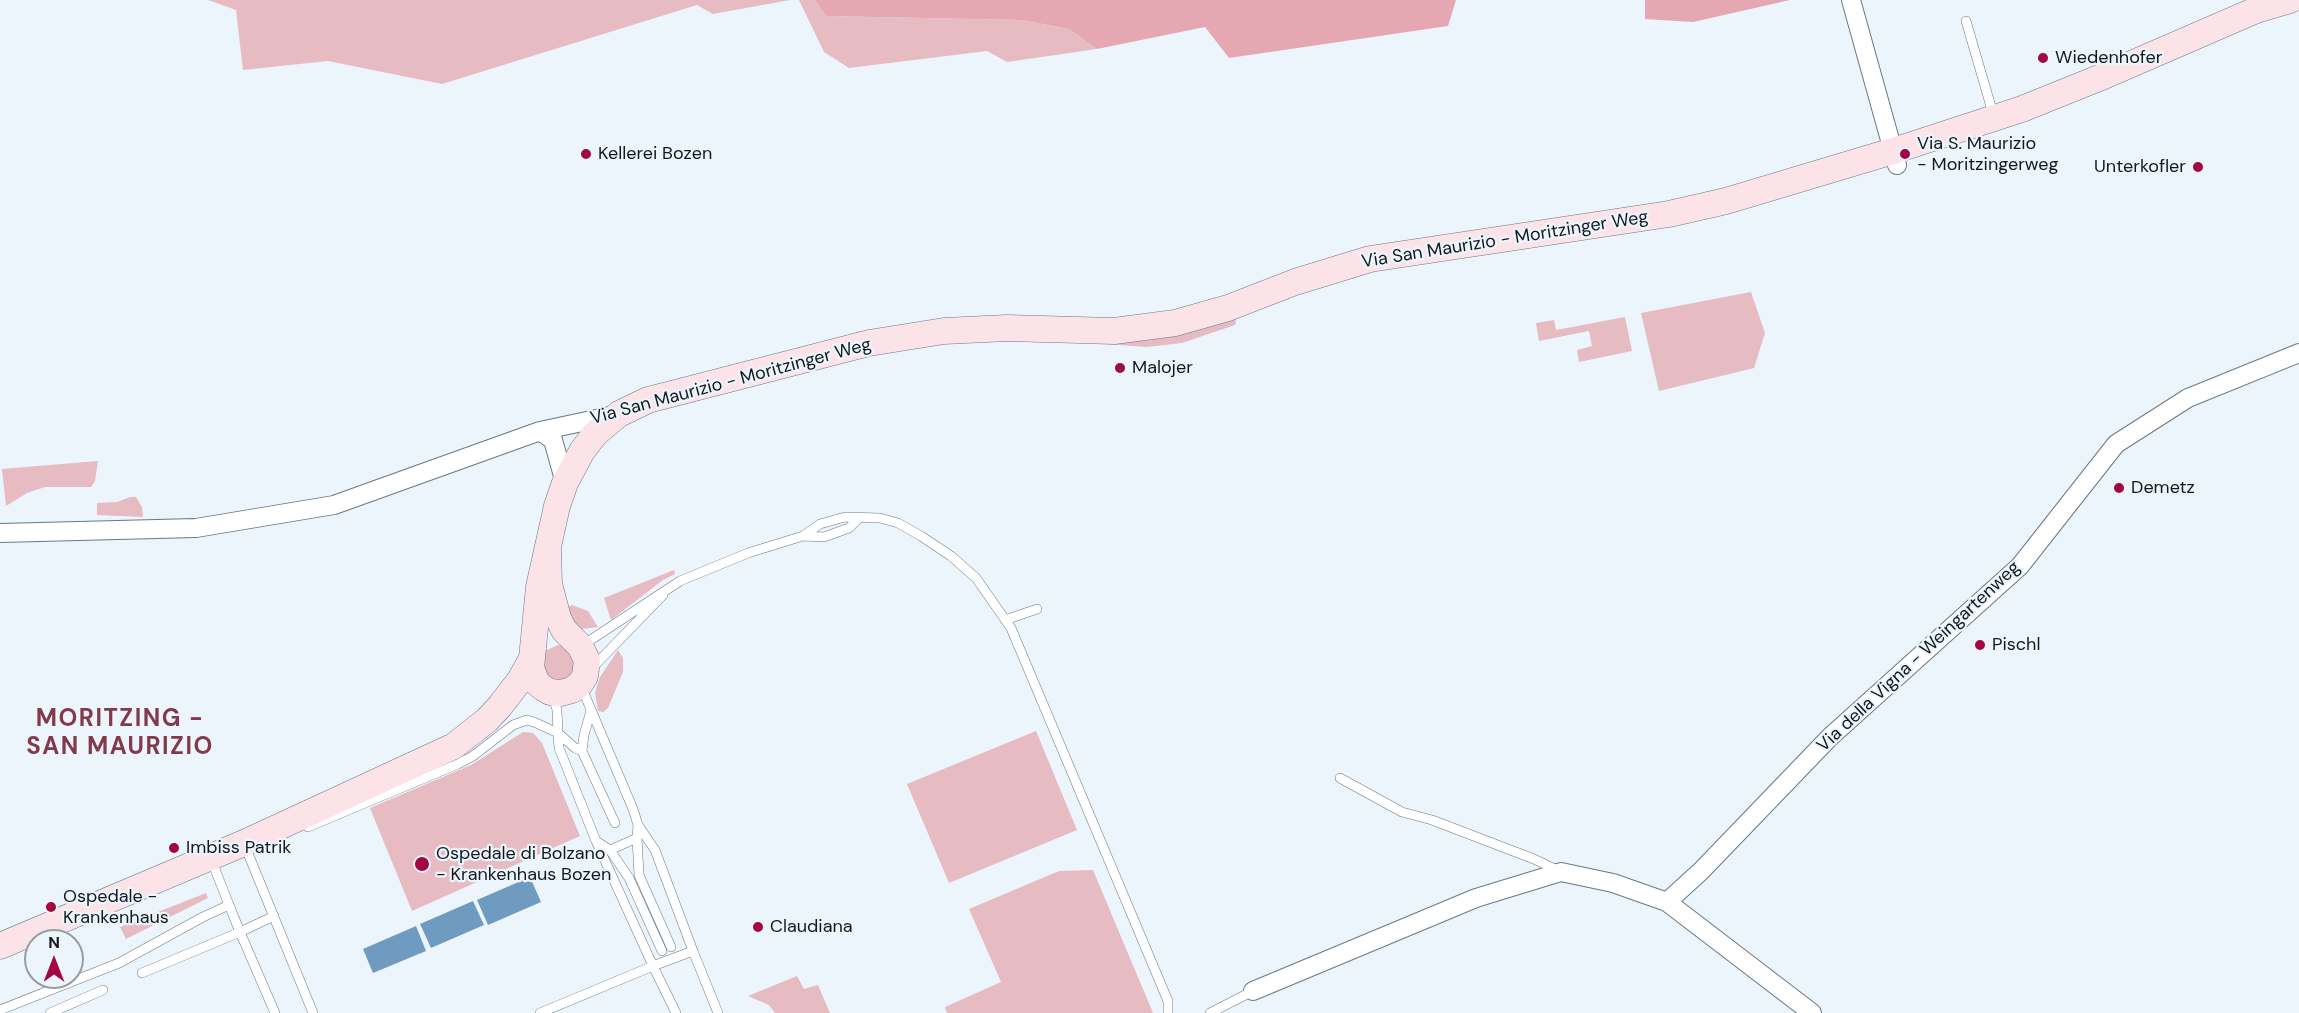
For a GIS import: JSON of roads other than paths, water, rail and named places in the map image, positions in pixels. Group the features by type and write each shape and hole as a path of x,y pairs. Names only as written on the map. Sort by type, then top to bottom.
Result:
{"main road":[{"name":"Via San Maurizio - Moritzinger Weg","path":"619,414 648,400 869,343 945,331 1007,328 1114,331 1175,323 1228,308 1295,282 1370,259 1670,214 1726,201 1895,158 2099,78 2256,10 2290,0"},
{"path":"551,692 537,683 533,676 531,658 539,587 557,506 565,483 582,451 595,434 619,414"},
{"path":"0,946 210,857 260,841 451,757 474,744 530,700 551,692 561,693 585,687 587,660 564,630 551,595 548,547"},
{"path":"260,841 454,747 487,720 500,706 520,680 539,645 547,639 566,638 577,644"}],"street":[{"path":"1851,0 1895,158"},
{"name":"Via della Vigna - Weingartenweg","path":"1667,902 1701,872 1830,737 2020,566 2116,444 2188,398 2299,353"},
{"name":"Via San Maurizio - Moritzinger Weg","path":"0,533 196,528 334,505 540,431 619,414"},
{"path":"540,431 554,440 565,483"},
{"path":"1253,991 1476,898 1561,872 1613,884 1667,902 1812,1013"}],"lane":[{"path":"1966,21 1995,119"},
{"path":"577,644 680,581 748,553 802,536 820,525 845,517 880,518 898,523 936,546 976,578 1011,628 1168,1001 1168,1013"},
{"path":"585,687 668,589"},
{"path":"1005,620 1037,609"},
{"path":"585,687 591,714 584,735 582,751 615,823"},
{"path":"585,687 638,825 655,850 718,1013"},
{"path":"551,692 557,710 558,748 596,841 676,1013"},
{"path":"295,832 458,764 520,722 534,722 558,733 582,751"},
{"path":"1340,778 1402,812 1432,819 1534,858 1561,872"},
{"path":"596,841 610,850 629,878 666,949 639,875 638,825"},
{"path":"610,850 637,838"},
{"path":"260,841 274,916 314,1013"},
{"path":"210,857 275,1013"},
{"path":"0,1010 119,963 229,905"},
{"path":"142,974 274,916"},
{"path":"540,1013 693,951"},
{"path":"50,1013 103,990"},
{"path":"1210,1013 1253,991"}],"water":[{"path":"530,877 541,902 488,925 477,900"},
{"path":"473,901 484,925 431,948 420,924"},
{"path":"416,926 426,951 373,973 363,949"}],"place":[{"name":"Wiedenhofer","path":"2043,58"},
{"name":"Kellerei Bozen","path":"586,154"},
{"name":"Via S. Maurizio - Moritzingerweg","path":"1905,154"},
{"name":"Unterkofler","path":"2198,167"},
{"name":"Malojer","path":"1120,368"},
{"name":"Demetz","path":"2119,488"},
{"name":"Pischl","path":"1980,645"},
{"name":"Imbiss Patrik","path":"174,848"},
{"name":"Ospedale di Bolzano - Krankenhaus Bozen","path":"422,864"},
{"name":"Ospedale - Krankenhaus","path":"51,907"},
{"name":"Claudiana","path":"758,927"}],"district":[{"name":"MORITZING - SAN MAURIZIO","path":"120,734"}]}
